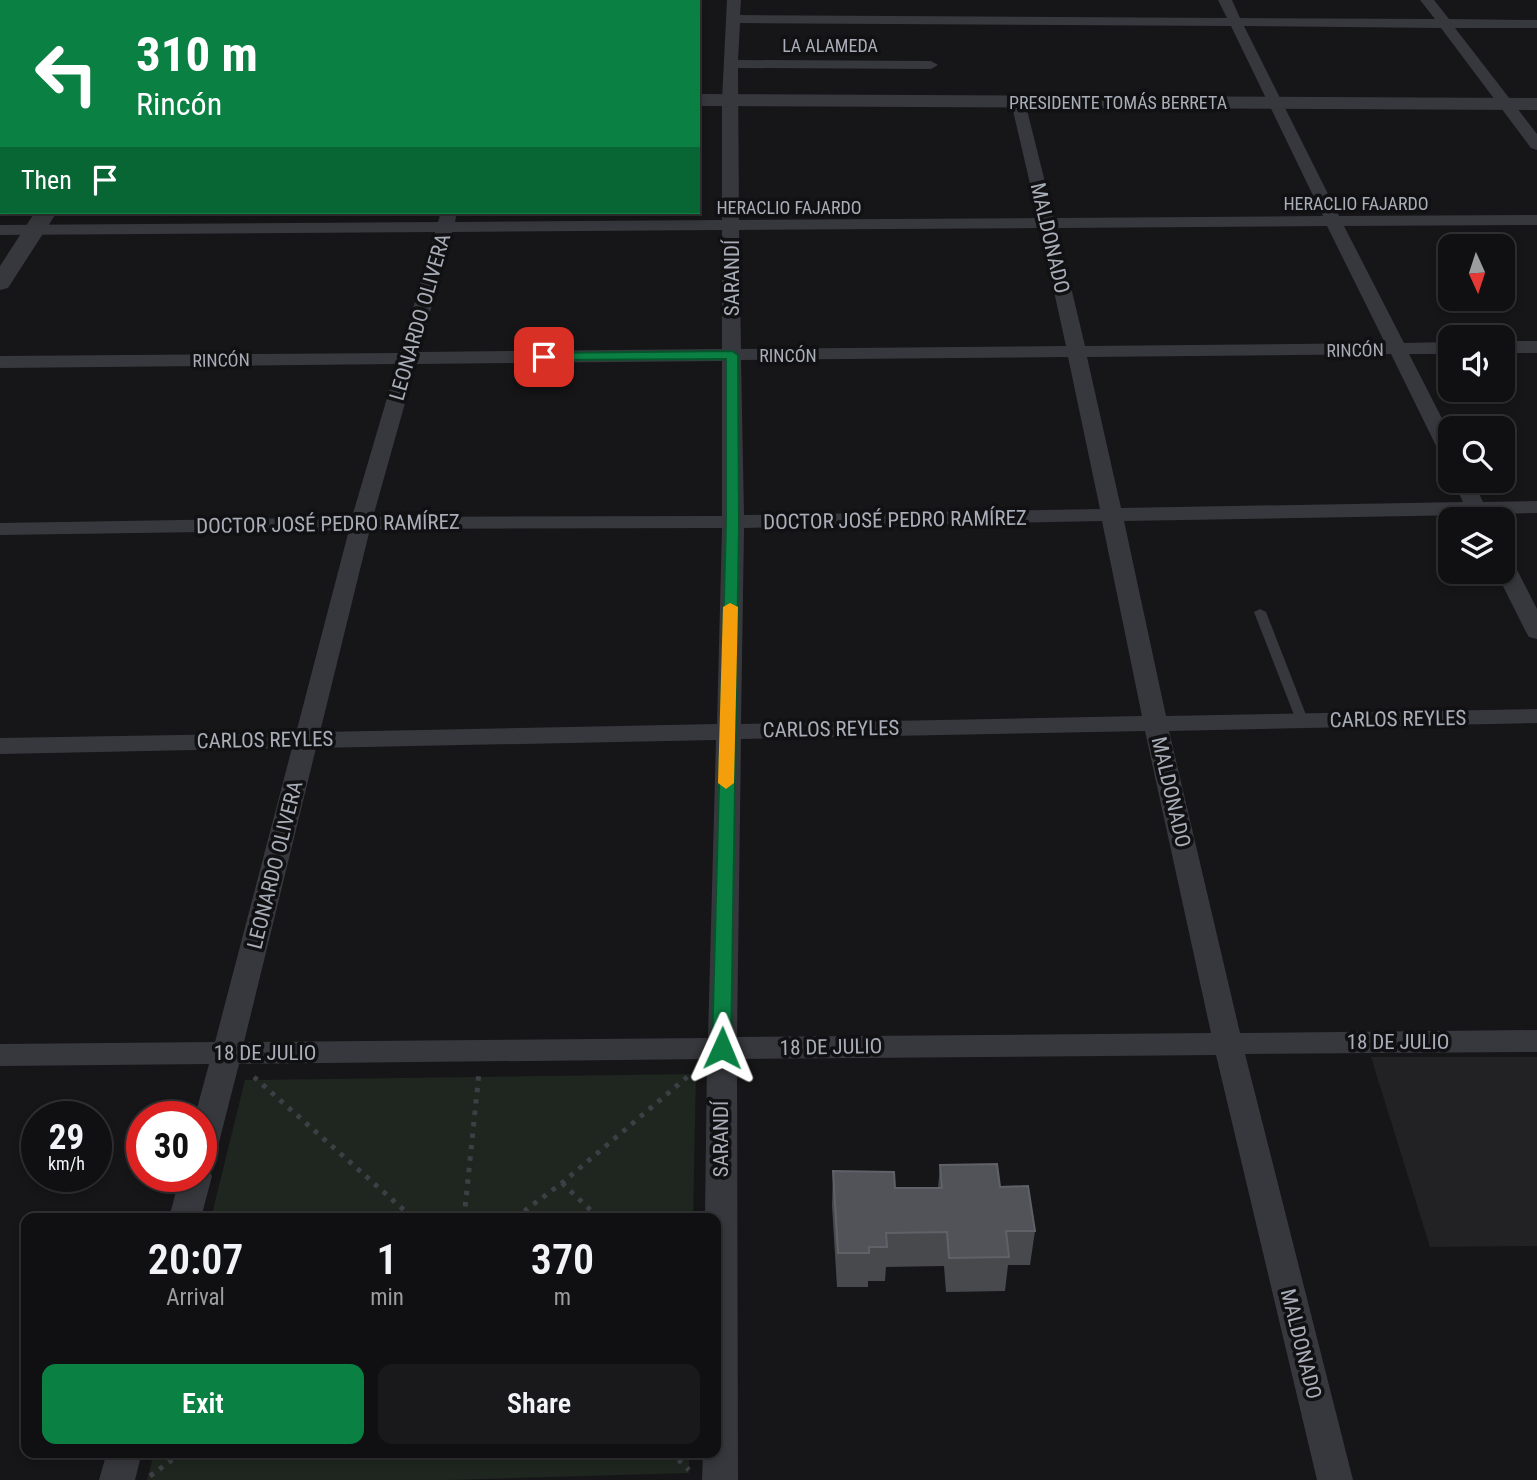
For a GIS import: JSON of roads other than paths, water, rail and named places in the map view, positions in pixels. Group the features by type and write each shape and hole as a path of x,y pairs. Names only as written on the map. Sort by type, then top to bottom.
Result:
{"street":[{"name":"SARANDÍ","path":"721,1264 727,731 733,522 729,100 734,0"},
{"path":"1225,0 1438,429"},
{"path":"1427,0 1537,145"},
{"path":"734,19 1537,24"},
{"name":"LA ALAMEDA","path":"730,64 930,65"},
{"name":"PRESIDENTE TOMÁS BERRETA","path":"700,100 1537,104"},
{"name":"MALDONADO","path":"1018,102 1049,225 1155,722 1227,1043 1335,1480"},
{"name":"HERACLIO FAJARDO","path":"7,229 40,221 447,220 731,226 1537,220"},
{"name":"LEONARDO OLIVERA","path":"215,1101 361,523 447,220"},
{"path":"0,283 40,221"},
{"path":"1515,347 1537,347"},
{"name":"RINCÓN","path":"0,362 1438,348"},
{"name":"DOCTOR JOSÉ PEDRO RAMÍREZ","path":"1515,510 1537,507"},
{"name":"DOCTOR JOSÉ PEDRO RAMÍREZ","path":"0,529 361,523 1438,514"},
{"path":"1513,584 1537,632"},
{"name":"CARLOS REYLES","path":"0,746 1537,716"},
{"name":"18 DE JULIO","path":"0,1055 1537,1041"},
{"path":"186,1213 192,1192"},
{"path":"117,1480 123,1458"},
{"name":"SARANDÍ","path":"720,1458 720,1480"}],"lane":[{"path":"1260,612 1301,720"}]}
